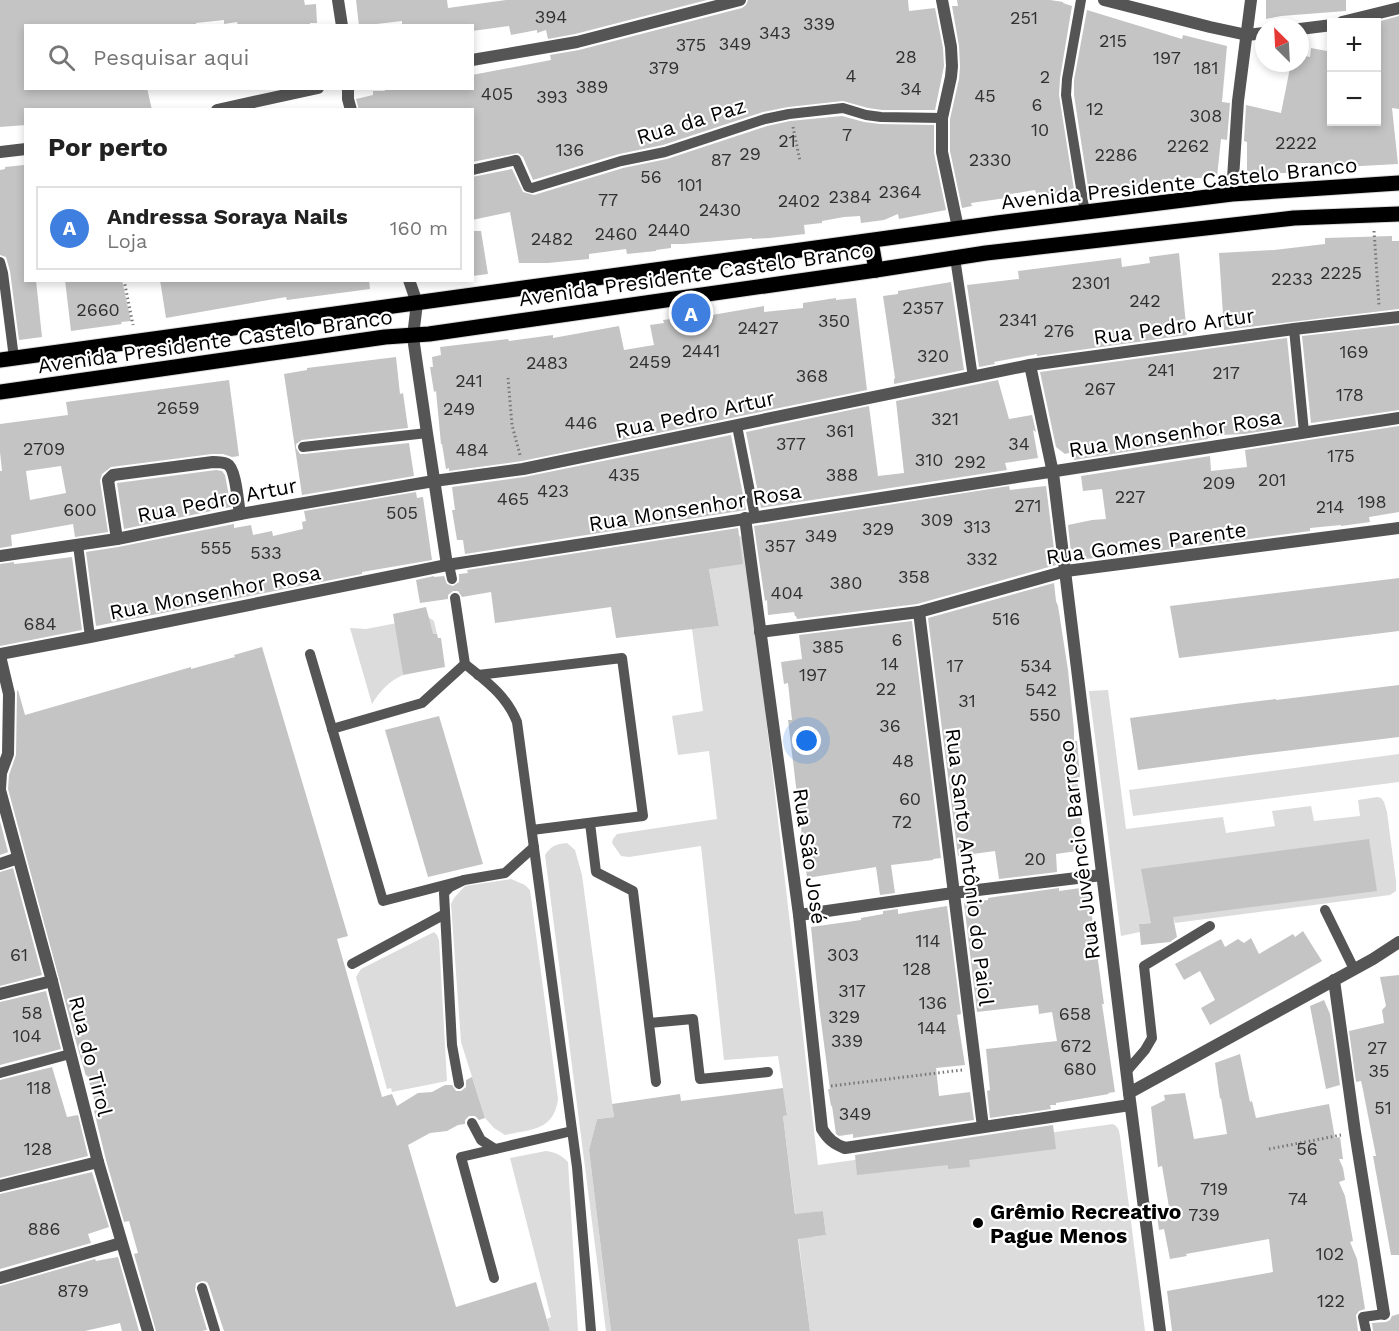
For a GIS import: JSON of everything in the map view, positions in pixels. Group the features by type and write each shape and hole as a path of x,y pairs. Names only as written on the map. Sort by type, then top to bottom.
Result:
{"main road":[{"name":"Avenida Presidente Castelo Branco","path":"7,359 958,228 1232,194 1399,183"},
{"name":"Avenida Presidente Castelo Branco","path":"0,392 385,337 413,336 955,258 1294,218 1399,214"},
{"path":"871,241 876,270"}],"street":[{"path":"338,0 342,24"},
{"path":"474,60 577,42 740,0"},
{"path":"942,0 951,47 952,66 942,118 942,152 958,228"},
{"path":"1104,0 1247,35 1255,34"},
{"path":"1136,0 1165,15"},
{"path":"1232,194 1238,101 1251,0"},
{"path":"1358,18 1399,8"},
{"path":"1309,28 1327,26"},
{"path":"226,108 309,90"},
{"path":"348,90 350,108"},
{"path":"0,152 24,148"},
{"path":"410,282 417,303 413,336 426,433 448,565"},
{"name":"Rua Pedro Artur","path":"0,556 117,539 240,514 434,481 523,469 1030,365 1399,317"},
{"name":"Rua Juvêncio Barroso","path":"1030,365 1053,473 1160,1331"},
{"name":"Rua Monsenhor Rosa","path":"0,655 448,565 1399,418"},
{"path":"117,539 108,480 113,475 213,462 225,463 230,465 233,471 240,514"},
{"name":"Rua São José","path":"750,517 760,632 799,915 822,1129 827,1138 845,1148 983,1127"},
{"name":"Rua Gomes Parente","path":"760,632 919,612 1066,572 1399,528"},
{"name":"Rua Santo Antônio do Paiol","path":"919,612 983,1127"},
{"name":"Rua do Tirol","path":"0,655 9,694 0,789 98,1162 148,1331"},
{"path":"0,864 18,858"},
{"path":"799,915 1102,875"},
{"path":"983,1127 1130,1099 1399,942"},
{"path":"1334,980 1384,1314"},
{"path":"0,994 52,981"},
{"path":"0,1186 98,1162"},
{"path":"0,1278 122,1244"}],"lane":[{"path":"1081,0 1066,95 1085,213"},
{"name":"Rua da Paz","path":"474,170 516,160 528,187 532,188 621,161 665,152 765,119 789,114 843,108 882,117 942,118"},
{"path":"955,258 973,377"},
{"path":"1,269 7,359"},
{"path":"1294,329 1304,432"},
{"path":"736,426 750,517"},
{"path":"303,447 426,433"},
{"path":"78,545 90,637"},
{"path":"448,565 452,579"},
{"path":"455,598 465,664 502,695 513,711 517,722 577,1167 591,1331"},
{"path":"310,654 382,901 464,880 505,873 534,847"},
{"path":"478,675 622,658 643,816 532,830"},
{"path":"332,729 422,702 465,664"},
{"path":"590,823 596,872 633,891 656,1082"},
{"path":"459,1084 453,1045 444,893 464,880"},
{"path":"1325,910 1354,969"},
{"path":"352,964 445,914"},
{"path":"1126,1072 1152,1038 1144,966 1210,926"},
{"path":"649,1023 693,1019 700,1078 768,1072"},
{"path":"0,1073 70,1054"},
{"path":"472,1123 481,1140 495,1149"},
{"path":"494,1278 461,1157 572,1131"},
{"path":"202,1288 215,1331"},
{"path":"1366,1331 1363,1317 1384,1314"}],"path":[{"path":"789,114 800,161"},
{"path":"1373,215 1380,319"},
{"path":"124,282 136,342"},
{"path":"508,378 512,425 523,469"},
{"path":"818,1088 975,1069"},
{"path":"1269,1149 1355,1132"}],"shaded area":[{"path":"738,535 743,538 746,545 818,1165 1113,1124 1118,1128 1120,1136 1145,1331 810,1331 783,1116 787,1114 778,1056 724,1060 701,846 629,857 621,856 612,843 617,834 717,819 709,751 678,755 672,716 703,711 692,629 719,626 709,569","holes":["823,1211 826,1235 813,1237 809,1213"]},
{"path":"428,617 434,621 437,634 398,641 403,675 385,687 372,704 350,628 366,629"},
{"path":"1108,690 1126,829 1223,817 1226,833 1275,826 1272,811 1311,806 1314,821 1360,816 1358,800 1377,797 1384,802 1387,812 1396,891 1390,895 1175,923 1174,920 1139,924 1140,932 1121,936 1089,691"},
{"path":"1399,754 1399,782 1133,816 1129,790"},
{"path":"567,843 575,850 582,875 614,1117 597,1119 589,1150 611,1331 606,1331 545,855 554,846"},
{"path":"511,879 525,885 530,890 558,1099 552,1117 546,1123 540,1127 505,1135 485,1118 461,1042 451,904 465,886"},
{"path":"434,932 439,940 447,1081 392,1092 391,1088 387,1089 356,977 361,969"},
{"path":"546,1151 558,1154 568,1162 578,1331 550,1331 547,1319 551,1317 510,1158"}],"building":[{"path":"0,0 304,0 305,5 316,4 317,23 310,24 238,24 237,22 224,24 224,20 196,24 24,24 24,90 147,90 152,108 24,108 24,125 0,127"},
{"path":"356,0 447,0 448,8 506,0 707,0 548,39 546,30 511,35 509,26 474,31 474,24 402,24 402,21 359,24"},
{"path":"748,0 908,0 909,11 935,8 944,66 935,110 882,110 843,101 788,107 763,112 663,145 619,154 533,180 523,157 518,153 474,162 474,108 358,108 356,99 373,95 373,91 385,90 474,90 474,75 551,60 550,55 579,50 742,8"},
{"path":"957,0 1050,0 1072,6 1059,95 1075,196 1038,200 1035,190 1005,195 1006,198 971,203 972,206 962,208 950,151 950,119 960,67 952,6 958,6"},
{"path":"1266,0 1346,0 1346,11 1266,18"},
{"path":"1087,10 1182,39 1183,35 1227,46 1222,102 1230,103 1227,140 1221,139 1217,177 1179,179 1179,182 1089,193 1074,95 1074,80"},
{"path":"1399,16 1399,109 1392,108 1398,164 1323,168 1321,163 1303,163 1289,164 1289,173 1263,173 1263,176 1253,176 1247,172 1247,142 1244,141 1246,105 1281,113 1289,72 1309,72 1311,48 1327,51 1327,126 1381,126 1381,21"},
{"path":"842,116 880,124 934,125 934,153 946,210 899,219 898,214 884,220 861,223 860,216 844,217 804,225 805,234 671,244 671,248 627,254 626,249 589,254 589,259 548,263 519,263 510,212 474,220 474,177 512,169 523,192 534,195 623,168 667,159 767,126 790,121"},
{"path":"24,165 24,282 36,282 42,337 19,340 10,271 6,257 0,255 0,170 5,167"},
{"path":"474,231 481,231 488,274 474,276"},
{"path":"1392,236 1392,241 1399,241 1399,309 1224,330 1219,253 1325,244 1325,238"},
{"path":"1179,253 1187,335 1037,356 1037,354 979,367 967,285 1019,279 1018,271 1121,258 1122,267 1150,263 1149,257"},
{"path":"65,282 122,282 131,321 71,331"},
{"path":"160,282 369,282 370,289 287,300 286,297 166,318"},
{"path":"951,282 964,370 894,384 883,296 898,294 898,291"},
{"path":"836,298 836,300 856,298 867,390 522,461 449,471 449,468 446,469 436,391 434,392 430,367 433,367 432,357 441,355 440,347 553,335 553,338 619,326 624,350 654,345 650,325 664,323 663,320 688,317 689,319 764,306 764,312 803,308 803,303"},
{"path":"1399,325 1399,410 1311,423 1302,336"},
{"path":"1287,338 1296,426 1221,435 1074,460 1072,452 1065,454 1056,447 1040,372"},
{"path":"396,357 400,394 403,393 408,428 302,440 296,444 296,448 300,454 304,454 409,443 414,476 302,495 284,374 307,370 307,368"},
{"path":"229,380 239,456 212,454 111,467 102,474 100,481 108,532 75,537 73,524 11,535 12,546 0,548 0,471 2,471 0,424 68,415 66,402","holes":["61,466 66,493 30,500 26,471"]},
{"path":"998,380 1009,419 1032,415 1038,458 1005,463 1007,470 761,508 746,432 869,406 878,476 904,473 896,401"},
{"path":"1399,426 1399,512 1369,517 1370,522 1310,528 1310,531 1072,562 1068,525 1106,519 1102,489 1083,491 1081,476 1210,456 1211,471 1247,467 1245,450"},
{"path":"731,435 746,510 465,554 463,540 457,540 452,510 455,510 452,487 524,477"},
{"path":"222,471 225,475 231,507 124,529 117,483"},
{"path":"1009,486 1010,490 1046,486 1056,565 917,604 797,619 794,612 768,615 754,526"},
{"path":"416,492 417,498 423,497 432,560 96,626 86,552 234,524 234,528 251,525 253,535 272,531 273,536 303,529 302,522 306,521 304,511"},
{"path":"738,528 743,564 709,569 719,626 616,638 611,607 495,623 491,592 462,597 458,591 453,591 448,595 448,599 420,603 416,580 444,576 447,584 453,586 459,582 459,574 468,573 467,570"},
{"path":"72,557 82,630 0,646 0,564"},
{"path":"1399,578 1399,631 1179,658 1170,606"},
{"path":"1054,583 1068,670 1074,741 1077,741 1080,777 1077,777 1084,850 1056,854 1057,872 999,879 995,851 958,856 928,618"},
{"path":"426,607 433,634 441,638 445,667 403,675 393,614"},
{"path":"912,621 941,858 891,865 895,893 880,895 876,867 807,878 788,720 792,720 788,683 784,684 781,662 802,659 799,635"},
{"path":"262,647 348,936 337,939 382,1097 392,1094 397,1106 418,1093 432,1092 445,1085 452,1085 456,1091 461,1091 466,1087 466,1080 472,1077 485,1118 479,1120 475,1116 469,1116 465,1124 447,1131 430,1133 408,1145 456,1307 536,1282 550,1331 224,1331 209,1286 203,1281 196,1283 195,1290 207,1330 156,1331 134,1254 138,1253 129,1221 124,1222 106,1160 94,1111 97,1109 78,1049 8,789 9,775 16,755 17,691 25,715 191,667 191,669 235,657 234,655"},
{"path":"1399,685 1399,737 1138,770 1130,718"},
{"path":"439,716 483,864 428,877 385,730"},
{"path":"0,821 8,852 0,855"},
{"path":"1369,839 1377,891 1173,917 1177,937 1170,942 1141,945 1139,924 1151,923 1141,869"},
{"path":"13,868 42,975 0,986 0,872"},
{"path":"1088,887 1115,1092 1056,1103 1056,1105 1050,1105 1051,1109 990,1118 986,1049 1057,1041 1052,1012 1039,1014 1038,1005 977,1012 964,903 1059,888 1059,891"},
{"path":"947,906 961,1014 957,1015 965,1065 936,1068 939,1096 970,1092 974,1120 853,1138 853,1134 839,1136 836,1134 828,1089 830,1089 811,927 861,920 861,918 883,914 883,911 898,909 898,914"},
{"path":"1303,931 1322,961 1210,1025 1201,1008 1215,1000 1200,971 1184,980 1175,964 1221,939 1225,947 1238,939 1244,943 1251,938 1259,954 1293,934 1295,937"},
{"path":"1399,975 1399,1255 1391,1255 1373,1156 1376,1156 1361,1081 1356,1082 1349,1031 1384,1023 1382,1010 1386,1006 1380,977"},
{"path":"46,991 61,1049 0,1065 0,1002"},
{"path":"1324,1000 1330,1014 1340,1085 1326,1089 1310,1006"},
{"path":"1240,1054 1250,1102 1252,1101 1256,1118 1329,1104 1335,1138 1340,1137 1343,1159 1339,1159 1345,1180 1339,1182 1345,1196 1353,1241 1350,1242 1357,1259 1365,1309 1356,1315 1358,1331 1172,1331 1167,1291 1273,1272 1269,1239 1170,1259 1164,1229 1159,1230 1157,1215 1170,1213 1162,1166 1158,1167 1151,1107 1165,1100 1164,1095 1185,1093 1194,1139 1227,1134 1215,1063"},
{"path":"52,1067 67,1117 78,1115 88,1156 0,1178 0,1080"},
{"path":"783,1088 787,1115 783,1116 795,1214 823,1211 826,1235 798,1239 810,1331 611,1331 589,1150 597,1119 614,1117 612,1104 680,1094 681,1101"},
{"path":"1053,1125 1056,1149 969,1160 970,1167 948,1169 948,1165 857,1175 855,1155"},
{"path":"92,1172 109,1227 88,1234 91,1243 0,1269 0,1194"},
{"path":"118,1257 139,1331 122,1331 120,1323 85,1331 0,1331 0,1286 95,1259 96,1261"},
{"path":"1399,1314 1399,1331 1373,1331 1372,1323 1386,1322 1392,1316"}],"place":[{"name":"Andressa Soraya Nails","path":"691,313"},
{"name":"Grêmio Recreativo Pague Menos","path":"978,1223"}]}
